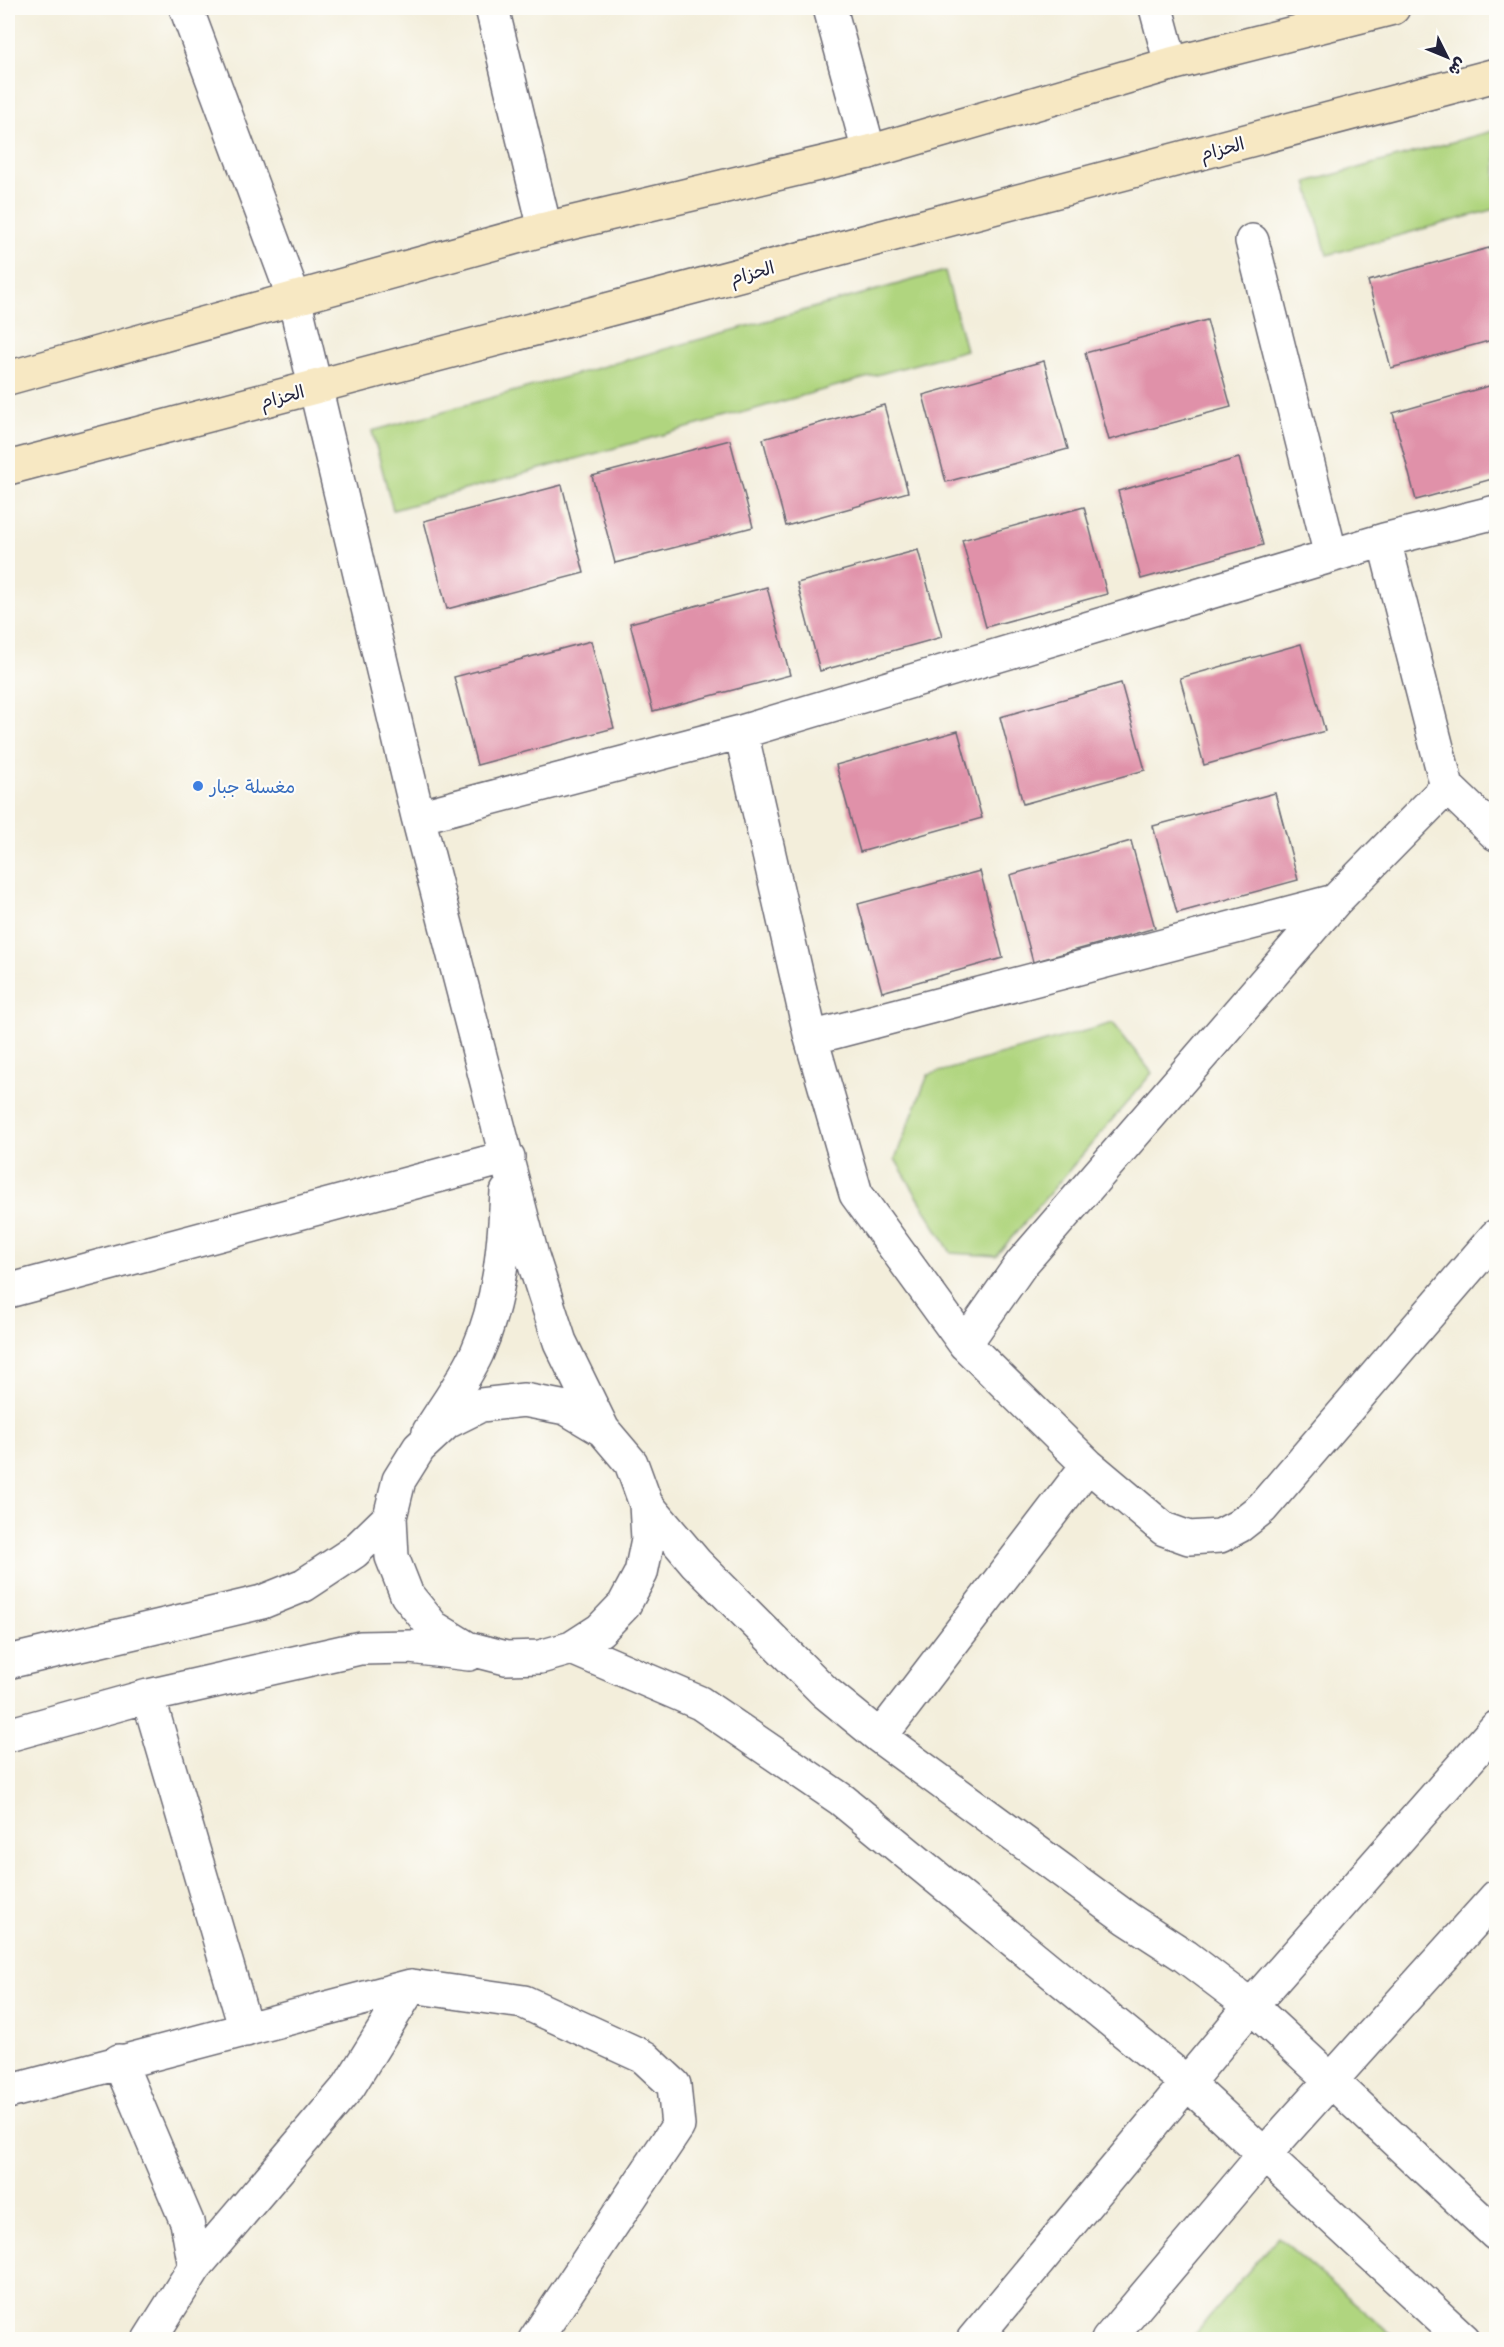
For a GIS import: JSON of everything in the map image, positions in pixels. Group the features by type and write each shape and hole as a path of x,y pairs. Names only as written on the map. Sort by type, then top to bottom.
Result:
{"main road":[{"path":"8,378 545,229 868,152 1171,64 1393,8"},
{"name":"الحزام","path":"8,468 1497,75"}],"street":[{"path":"8,1735 148,1696 360,1648 411,1647 506,1659 540,1658 572,1648 600,1630 624,1605 641,1573 648,1539 646,1504 631,1463 603,1430 575,1377 546,1302 418,817 294,298 186,8"},
{"path":"492,8 545,229"},
{"path":"830,8 868,152"},
{"path":"1156,8 1171,64"},
{"path":"1252,241 1331,556"},
{"path":"418,817 741,732 1384,540 1497,512"},
{"path":"1384,540 1447,787 1497,834"},
{"path":"741,732 811,1038 856,1194 965,1344 1088,1465 1164,1529 1189,1538 1220,1536 1239,1526 1262,1508 1497,1236"},
{"path":"965,1344 1022,1263 1335,901 1447,787"},
{"path":"811,1038 1335,901"},
{"path":"8,1291 508,1157"},
{"path":"506,1659 467,1648 433,1627 406,1595 392,1557 390,1517 399,1480 476,1354 491,1311 503,1265 508,1157"},
{"path":"419,1448 447,1422 481,1405 524,1400 566,1408 603,1430"},
{"path":"880,1737 1088,1465"},
{"path":"646,1504 696,1563 825,1692 880,1737 1251,2006 1497,2234"},
{"path":"8,1662 262,1602 304,1586 354,1552 390,1517"},
{"path":"572,1648 700,1703 843,1800 1186,2082 1263,2156 1464,2340"},
{"path":"148,1696 246,2030"},
{"path":"973,2340 1251,2006 1497,1728"},
{"path":"1108,2340 1263,2156 1497,1897"},
{"path":"149,2340 195,2267 350,2086 411,1986"},
{"path":"8,2092 411,1986 524,2002 644,2057 674,2085 678,2126 535,2340"},
{"path":"119,2061 187,2222 195,2267"}],"green space":[{"path":"1496,130 1496,209 1327,255 1307,182"},
{"path":"945,271 966,350 393,510 372,431"},
{"path":"1113,1023 1152,1073 996,1256 951,1253 895,1159 928,1075"},
{"path":"1278,2237 1397,2339 1190,2339"}],"building":[{"path":"1489,248 1496,274 1496,339 1391,368 1368,281"},
{"path":"1207,320 1231,407 1109,440 1085,353"},
{"path":"1044,361 1068,449 946,482 923,395"},
{"path":"1496,384 1496,478 1416,500 1393,413"},
{"path":"884,405 908,492 786,526 763,439"},
{"path":"730,440 753,527 615,563 592,476"},
{"path":"1239,458 1263,545 1141,579 1118,491"},
{"path":"562,485 584,573 447,609 424,521"},
{"path":"1084,507 1107,594 986,627 962,540"},
{"path":"918,550 942,637 820,671 797,583"},
{"path":"767,587 790,675 653,711 630,623"},
{"path":"591,641 614,728 477,765 454,677"},
{"path":"1301,644 1325,731 1204,765 1180,678"},
{"path":"1121,683 1145,770 1023,804 1000,717"},
{"path":"958,731 982,818 860,852 836,765"},
{"path":"1275,793 1298,880 1177,913 1153,826"},
{"path":"1131,841 1155,928 1033,962 1010,875"},
{"path":"980,871 1003,958 882,992 858,904"}],"place":[{"name":"مغسلة جبار","path":"198,786"}]}
